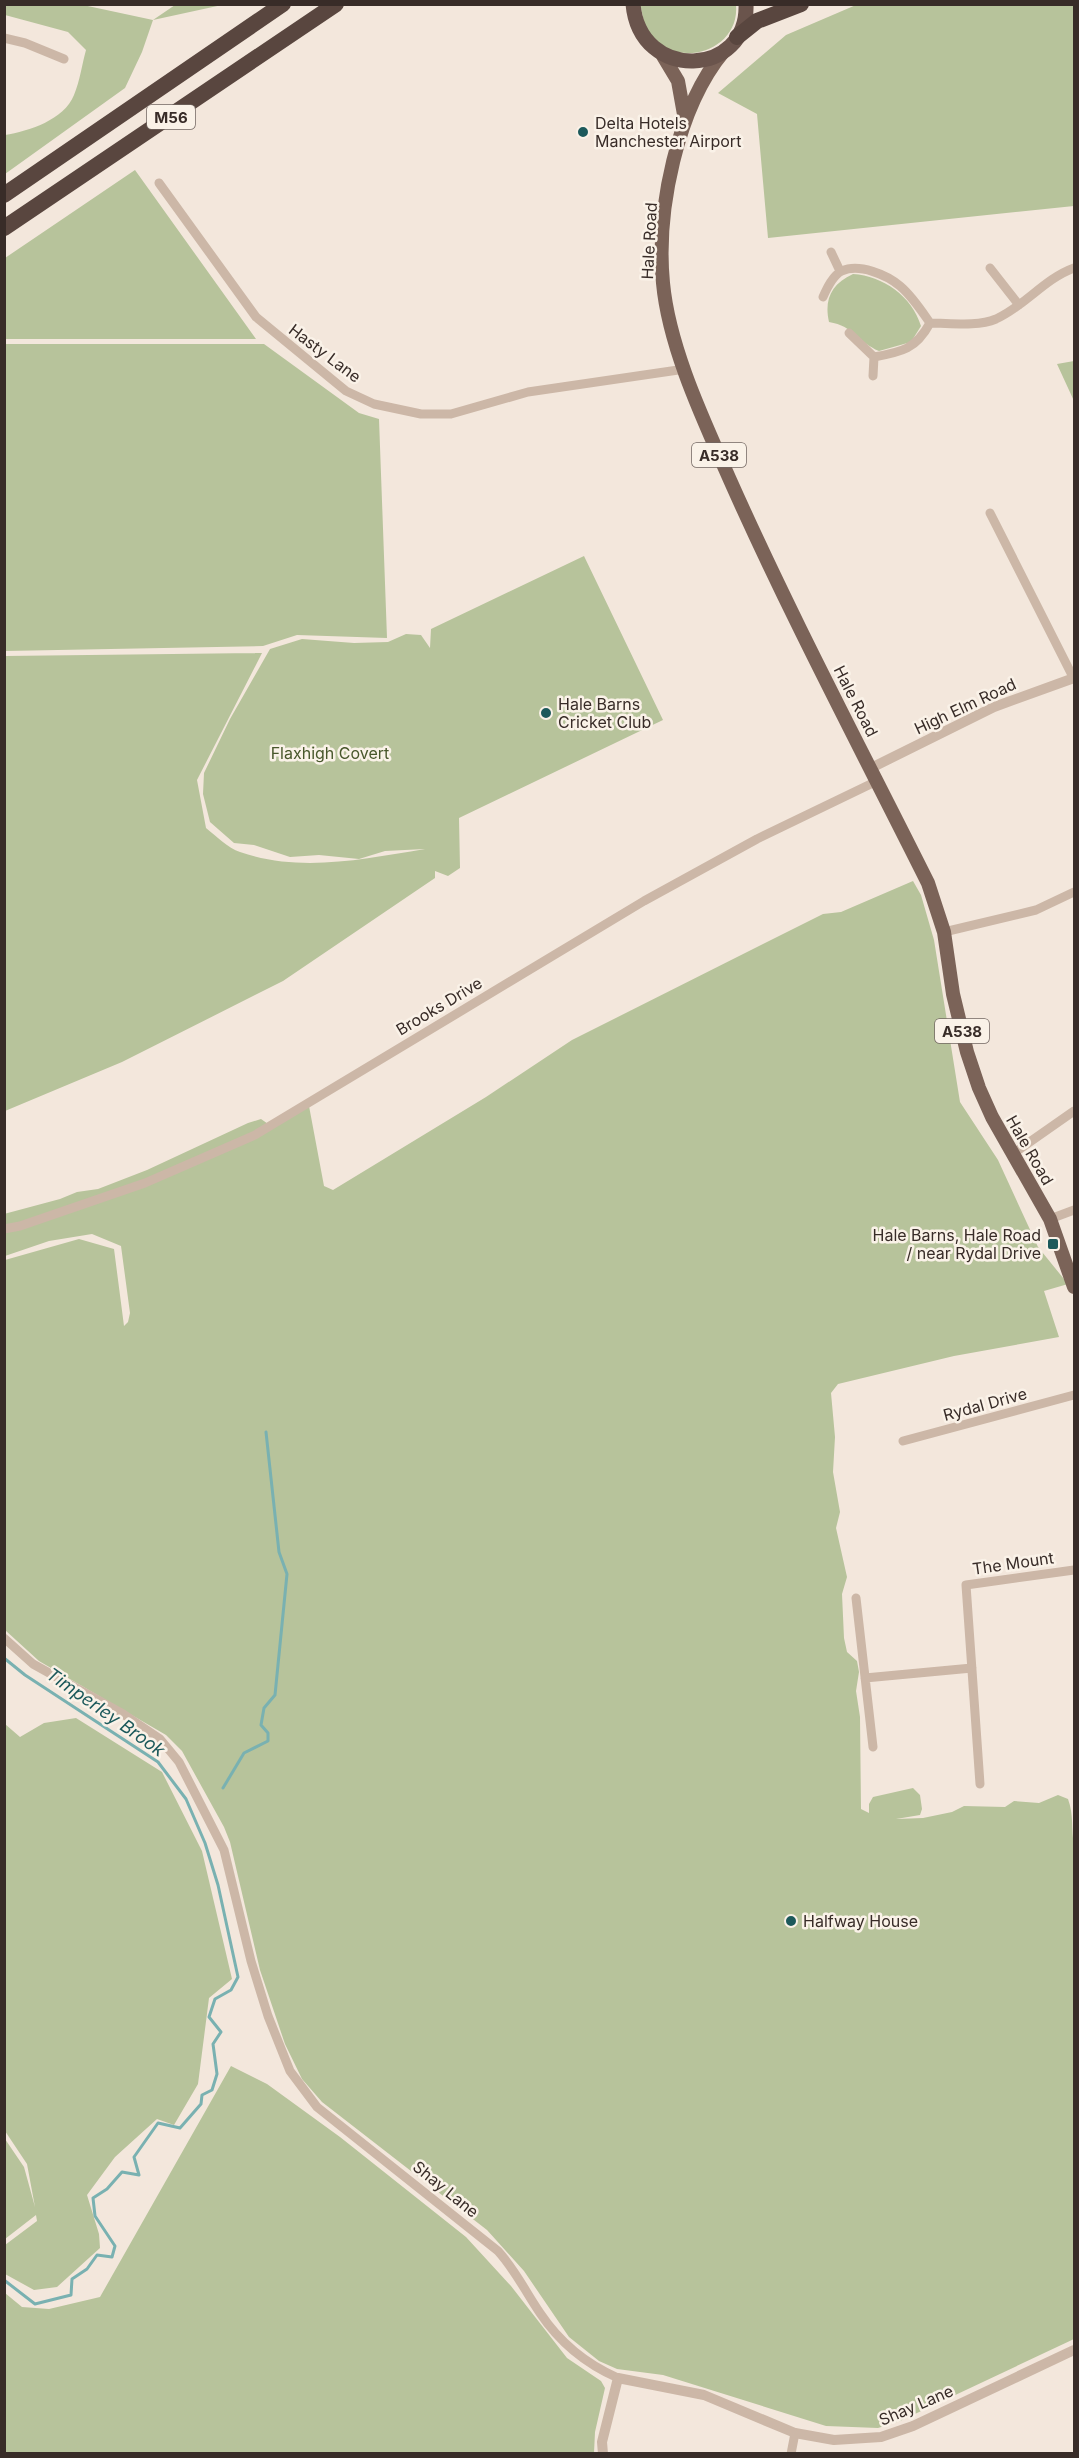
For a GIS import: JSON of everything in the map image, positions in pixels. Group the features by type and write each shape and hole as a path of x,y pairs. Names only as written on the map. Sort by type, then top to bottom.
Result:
{"highway":[{"name":"M56","path":"4,195 283,4"},
{"name":"M56","path":"4,228 336,4"},
{"name":"A538","path":"633,4 636,23 641,34 663,56"},
{"name":"A538","path":"731,43 743,24 746,4"},
{"path":"663,56 675,61 702,61 731,43 757,21 801,4"}],"main road":[{"name":"Hale Road","path":"731,43 709,69 685,120 669,183 662,260 663,285 672,331 716,447 759,546 928,883 944,932 953,994 967,1052 993,1118 1050,1219 1074,1287"},
{"name":"Hale Road","path":"663,56 678,81 685,120"}],"street":[{"path":"4,38 25,43 64,59"},
{"name":"Hasty Lane","path":"159,183 256,317 336,384 374,404 421,414 451,414 528,392 685,369"},
{"path":"831,252 840,271"},
{"path":"990,268 1019,305"},
{"path":"930,323 994,319 1019,305 1058,274 1074,268"},
{"path":"823,297 828,285 840,271 853,269 866,271 892,280 910,296 930,323"},
{"path":"873,357 897,352 915,344 930,323"},
{"path":"849,333 873,357 873,376"},
{"path":"990,513 1074,679"},
{"name":"High Elm Road","path":"871,768 994,707 1074,679"},
{"name":"Brooks Drive","path":"4,1229 20,1226 145,1183 255,1135 644,901 756,839 877,781"},
{"path":"944,932 1036,910 1074,892"},
{"path":"1014,1153 1074,1111"},
{"path":"1050,1219 1074,1210"},
{"name":"Rydal Drive","path":"903,1441 1074,1395"},
{"name":"The Mount","path":"980,1784 966,1585 1074,1570"},
{"path":"856,1598 873,1747"},
{"name":"Shay Lane","path":"4,1638 33,1664 123,1714 160,1739 178,1762 224,1850 251,1961 268,2016 288,2067 317,2107 498,2251 516,2271 540,2313 564,2343 595,2368 618,2378 704,2395 795,2433 834,2440 881,2437 913,2426 1074,2350"},
{"path":"865,1678 972,1668"},
{"path":"603,2454 602,2442 618,2378"},
{"path":"791,2454 795,2433"}],"green space":[{"path":"5,4 83,5 153,20 142,52 125,88 5,174 5,135 45,123 69,104 74,95 86,50 68,32 5,15"},
{"path":"175,5 222,5 153,20"},
{"path":"640,5 736,5 735,21 728,34 718,44 690,53 675,52 662,46 650,35"},
{"path":"856,5 1074,5 1074,206 768,238 757,114 718,93 786,35"},
{"path":"135,170 256,339 5,339 5,258"},
{"path":"853,274 885,283 895,289 911,306 921,326 911,342 879,351 845,327 829,322 829,300 834,288"},
{"path":"4,344 264,344 359,413 379,419 387,638 297,635 263,646 5,651"},
{"path":"1074,361 1074,401 1057,364"},
{"name":"Flaxhigh Covert","path":"584,556 663,720 459,818 460,868 448,876 435,871 435,878 283,981 122,1062 5,1111 5,656 262,653 197,780 206,828 222,842 240,852 286,862 332,862 379,857 425,849 385,851 359,859 319,855 290,857 254,845 234,843 210,822 203,794 204,773 230,719 270,649 302,639 354,643 388,642 406,634 421,635 430,648 431,629"},
{"path":"913,881 921,895 934,940 960,1102 998,1160 1038,1247 1068,1284 1044,1291 1059,1337 954,1356 838,1384 831,1393 835,1437 833,1472 840,1512 836,1528 847,1577 842,1594 844,1638 847,1652 857,1661 859,1672 856,1691 860,1717 861,1809 869,1813 869,1804 873,1797 913,1788 920,1795 922,1809 920,1815 896,1819 923,1818 952,1812 964,1806 1005,1807 1014,1801 1039,1803 1058,1795 1068,1799 1074,1845 1074,2339 900,2421 878,2428 826,2426 663,2375 617,2369 599,2361 569,2337 524,2271 487,2230 322,2102 302,2079 285,2044 260,1970 230,1842 182,1751 166,1735 39,1661 5,1630 5,1260 79,1239 114,1249 124,1326 128,1322 130,1313 121,1246 92,1234 49,1241 5,1256 4,1214 77,1192 98,1189 147,1170 248,1123 261,1119 271,1126 309,1106 324,1186 333,1190 486,1097 572,1040 823,914 841,912"},
{"path":"76,1718 162,1772 202,1851 232,1979 209,1998 198,2084 174,2125 157,2119 115,2157 87,2195 99,2234 100,2248 57,2287 34,2290 5,2274 5,2245 37,2221 36,2215 5,2239 5,2139 24,2167 35,2207 27,2164 5,2131 5,1724 20,1737 44,1723"},
{"path":"231,2066 267,2084 340,2137 466,2237 511,2286 567,2358 601,2381 605,2388 595,2432 594,2453 5,2453 5,2293 22,2307 49,2309 100,2297"}],"waterway":[{"path":"223,1788 244,1753 268,1741 268,1733 261,1725 264,1708 275,1695 287,1574 279,1552 266,1432"},
{"name":"Timperley Brook","path":"4,1658 25,1675 158,1762 186,1799 205,1843 218,1885 238,1977 231,1990 215,1999 209,2017 221,2032 213,2044 217,2074 212,2090 202,2095 201,2104 180,2128 158,2123 134,2157 139,2175 122,2172 107,2189 93,2198 95,2216 115,2246 112,2257 97,2255 87,2269 72,2279 71,2295 35,2304 4,2280"}],"place":[{"name":"Delta Hotels Manchester Airport","path":"583,132"},
{"name":"Hale Barns Cricket Club","path":"546,713"},
{"name":"Hale Barns, Hale Road / near Rydal Drive","path":"1053,1244"},
{"name":"Halfway House","path":"791,1921"}]}
